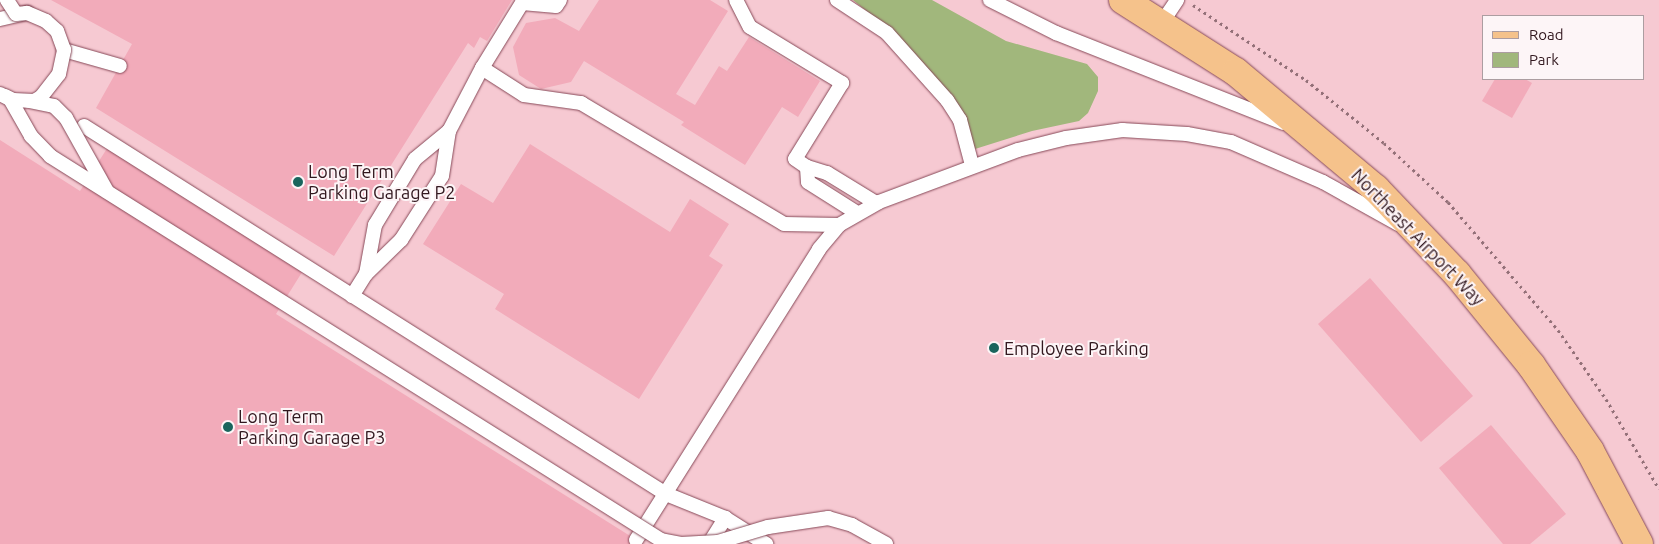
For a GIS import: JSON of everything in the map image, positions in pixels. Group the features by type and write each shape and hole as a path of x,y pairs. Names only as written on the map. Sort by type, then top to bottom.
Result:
{"main road":[{"name":"Northeast Airport Way","path":"1123,0 1236,72 1376,189 1483,303 1531,365 1590,451 1639,544"}],"lane":[{"path":"7,0 16,14"},
{"path":"352,296 366,274 401,240 442,176 449,131 482,68 522,3 556,6 560,0"},
{"path":"736,0 750,27 842,83 795,158 807,167 827,173 876,203"},
{"path":"837,0 887,33 947,100 960,120 972,165"},
{"path":"990,0 1056,33 1312,135"},
{"path":"1161,24 1177,0"},
{"path":"0,20 16,14 27,13 46,21 57,31 64,50 59,74 41,97 34,101 13,100 0,93"},
{"path":"0,20 28,13 48,22 57,33 63,46 61,67 51,87 35,100"},
{"path":"64,50 120,66"},
{"path":"482,68 524,95 581,103 784,224 839,226"},
{"path":"0,93 11,100 35,100 54,106 66,118 108,193"},
{"path":"0,93 10,99 31,136 50,156 661,540 681,544 718,542 768,527 828,518 852,525 886,544"},
{"path":"84,126 666,494 725,518 766,544"},
{"path":"636,540 819,249 839,226 857,213 876,203 972,165 1066,138 1122,130 1187,134 1230,142 1271,157 1323,182 1426,242"},
{"path":"366,274 375,224 416,159 449,131"},
{"path":"807,167 808,182 857,213"},
{"path":"709,544 725,518"}],"green space":[{"path":"853,0 932,0 1006,41 1087,64 1098,77 1098,91 1088,113 1079,121 1032,131 975,149 961,113 899,38"}],"building":[{"name":"Long Term Parking Garage P2","path":"51,0 512,0 487,41 480,37 474,48 468,43 334,256 96,108 132,44"},
{"path":"599,0 710,0 728,11 676,94 695,105 719,66 727,71 749,37 820,81 798,117 782,107 745,165 681,125 684,122 584,61 571,82 541,89 519,75 513,47 526,23 555,18 579,31"},
{"path":"1494,80 1527,80 1532,83 1512,118 1482,101"},
{"name":"Long Term Parking Garage P3","path":"113,139 309,261 276,314 643,544 0,544 0,140 80,191"},
{"path":"530,144 670,232 690,199 729,224 709,256 723,265 639,399 495,309 504,294 423,244 461,184 493,203"},
{"path":"1370,278 1473,396 1421,442 1318,324"},
{"path":"1491,425 1566,514 1530,544 1503,544 1439,468"}],"place":[{"name":"Long Term Parking Garage P2","path":"298,182"},
{"name":"Employee Parking","path":"994,348"},
{"name":"Long Term Parking Garage P3","path":"228,427"}]}
